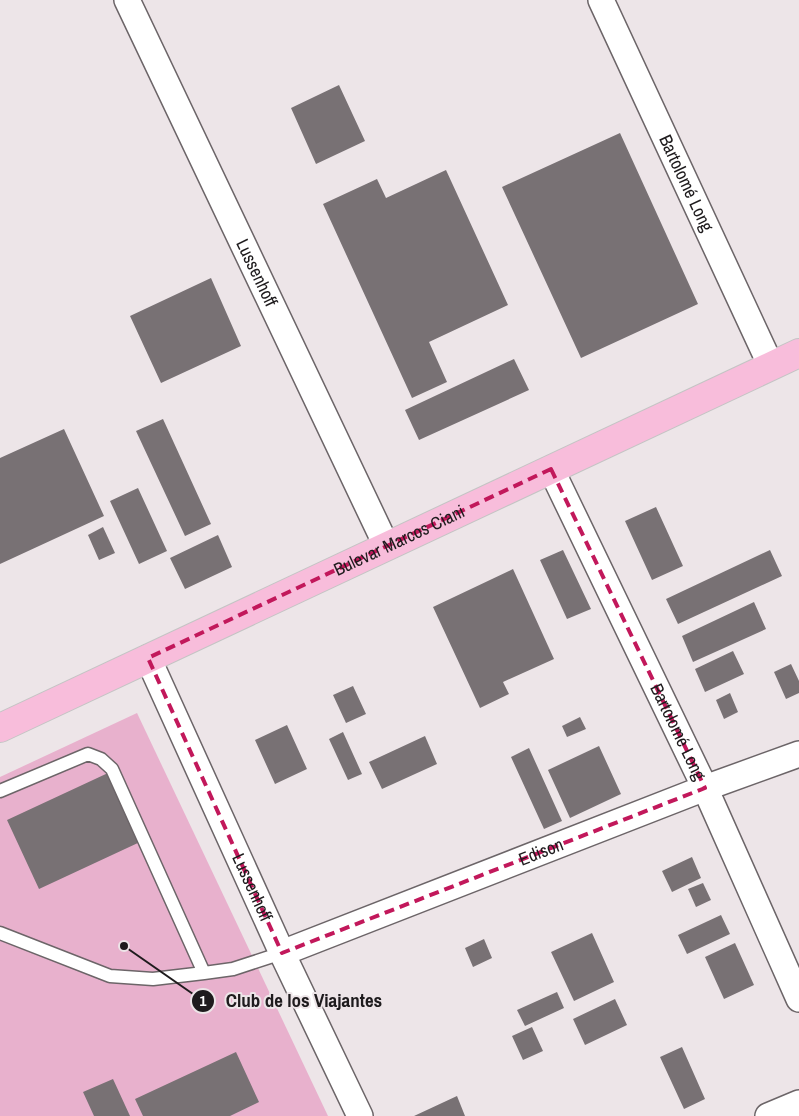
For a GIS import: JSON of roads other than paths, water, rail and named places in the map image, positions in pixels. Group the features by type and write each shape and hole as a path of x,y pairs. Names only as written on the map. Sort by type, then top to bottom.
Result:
{"highway":[{"name":"Bulevar Marcos Ciani","path":"0,728 386,545 799,353"}],"street":[{"name":"Lussenhoff","path":"128,0 386,545"},
{"name":"Bartolomé Long","path":"602,0 771,366"},
{"name":"Bartolomé Long","path":"551,469 705,788 799,999"},
{"name":"Lussenhoff","path":"148,658 282,953 360,1116"},
{"name":"Edison","path":"282,953 705,788 799,754"},
{"path":"768,1116 799,1103"}],"lane":[{"path":"0,791 88,754 101,759 112,769 204,973"},
{"path":"0,933 110,976 153,979 204,973 233,969 282,953"}],"place":[{"name":"Club de los Viajantes","path":"124,946"}]}
